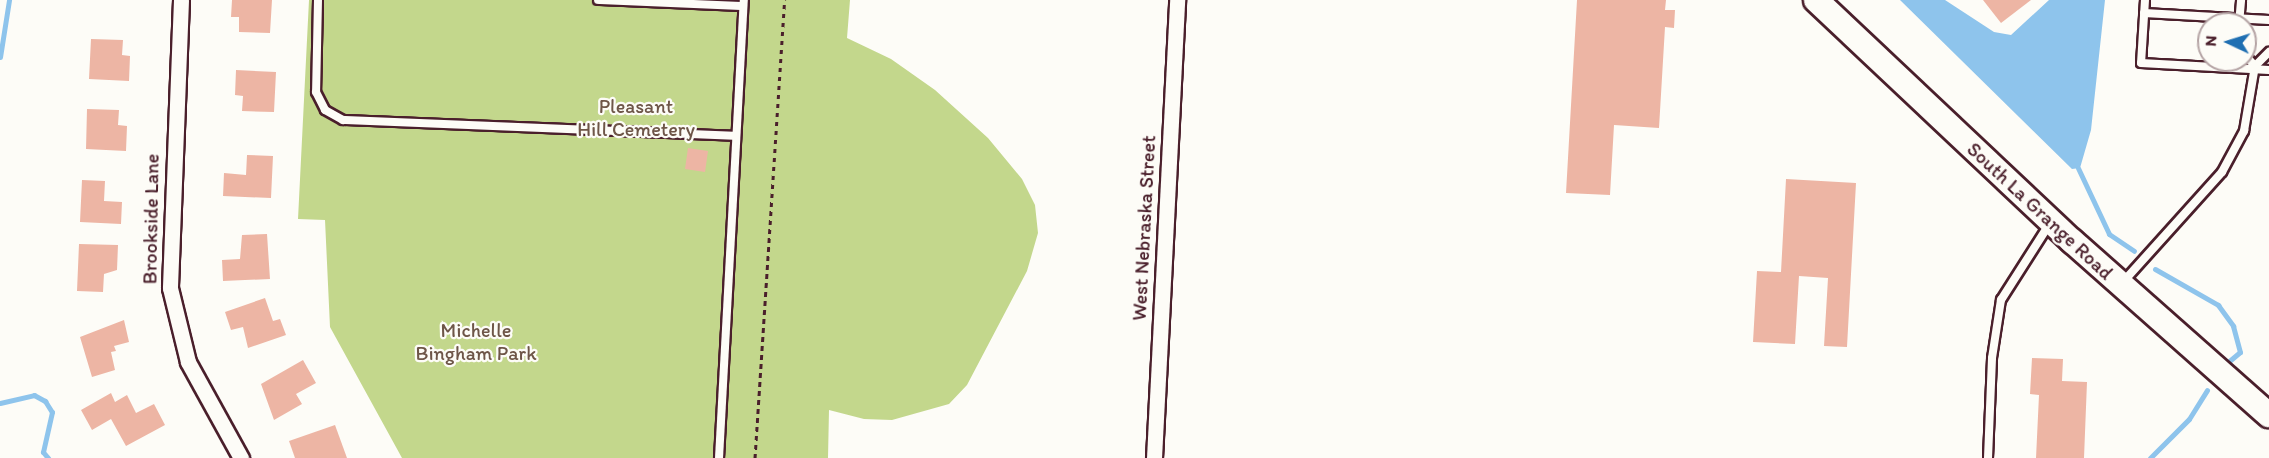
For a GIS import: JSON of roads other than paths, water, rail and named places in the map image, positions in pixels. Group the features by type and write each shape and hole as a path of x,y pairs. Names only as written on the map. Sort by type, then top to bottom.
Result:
{"main road":[{"name":"South La Grange Road","path":"1816,0 2051,222 2269,415"}],"street":[{"name":"Brookside Lane","path":"181,0 170,288 188,362 241,458"},
{"name":"West Nebraska Street","path":"1154,458 1177,0"}],"lane":[{"path":"318,0 316,92 325,110 343,120 736,136"},
{"path":"598,0 743,3 719,458"},
{"path":"2145,0 2141,63 2197,64"},
{"path":"2144,13 2197,17"},
{"path":"2257,67 2269,52"},
{"path":"2120,285 2222,172 2244,131 2254,72"},
{"path":"1988,458 1992,358 2001,300 2051,222"}],"water":[{"path":"1900,0 1945,0 1994,32 2011,35 2049,0 2105,0 2091,130 2080,168 2072,169"}],"waterway":[{"path":"0,57 9,0"},
{"path":"2078,168 2109,234 2134,251"},
{"path":"2155,269 2218,305 2233,326 2240,352 2228,362"},
{"path":"2150,458 2189,419 2207,390"},
{"path":"0,403 34,395 45,401 52,412 43,452 48,458"}],"park label":[{"name":"Pleasant Hill Cemetery","path":"636,118"},
{"name":"Michelle Bingham Park","path":"476,342"}]}
